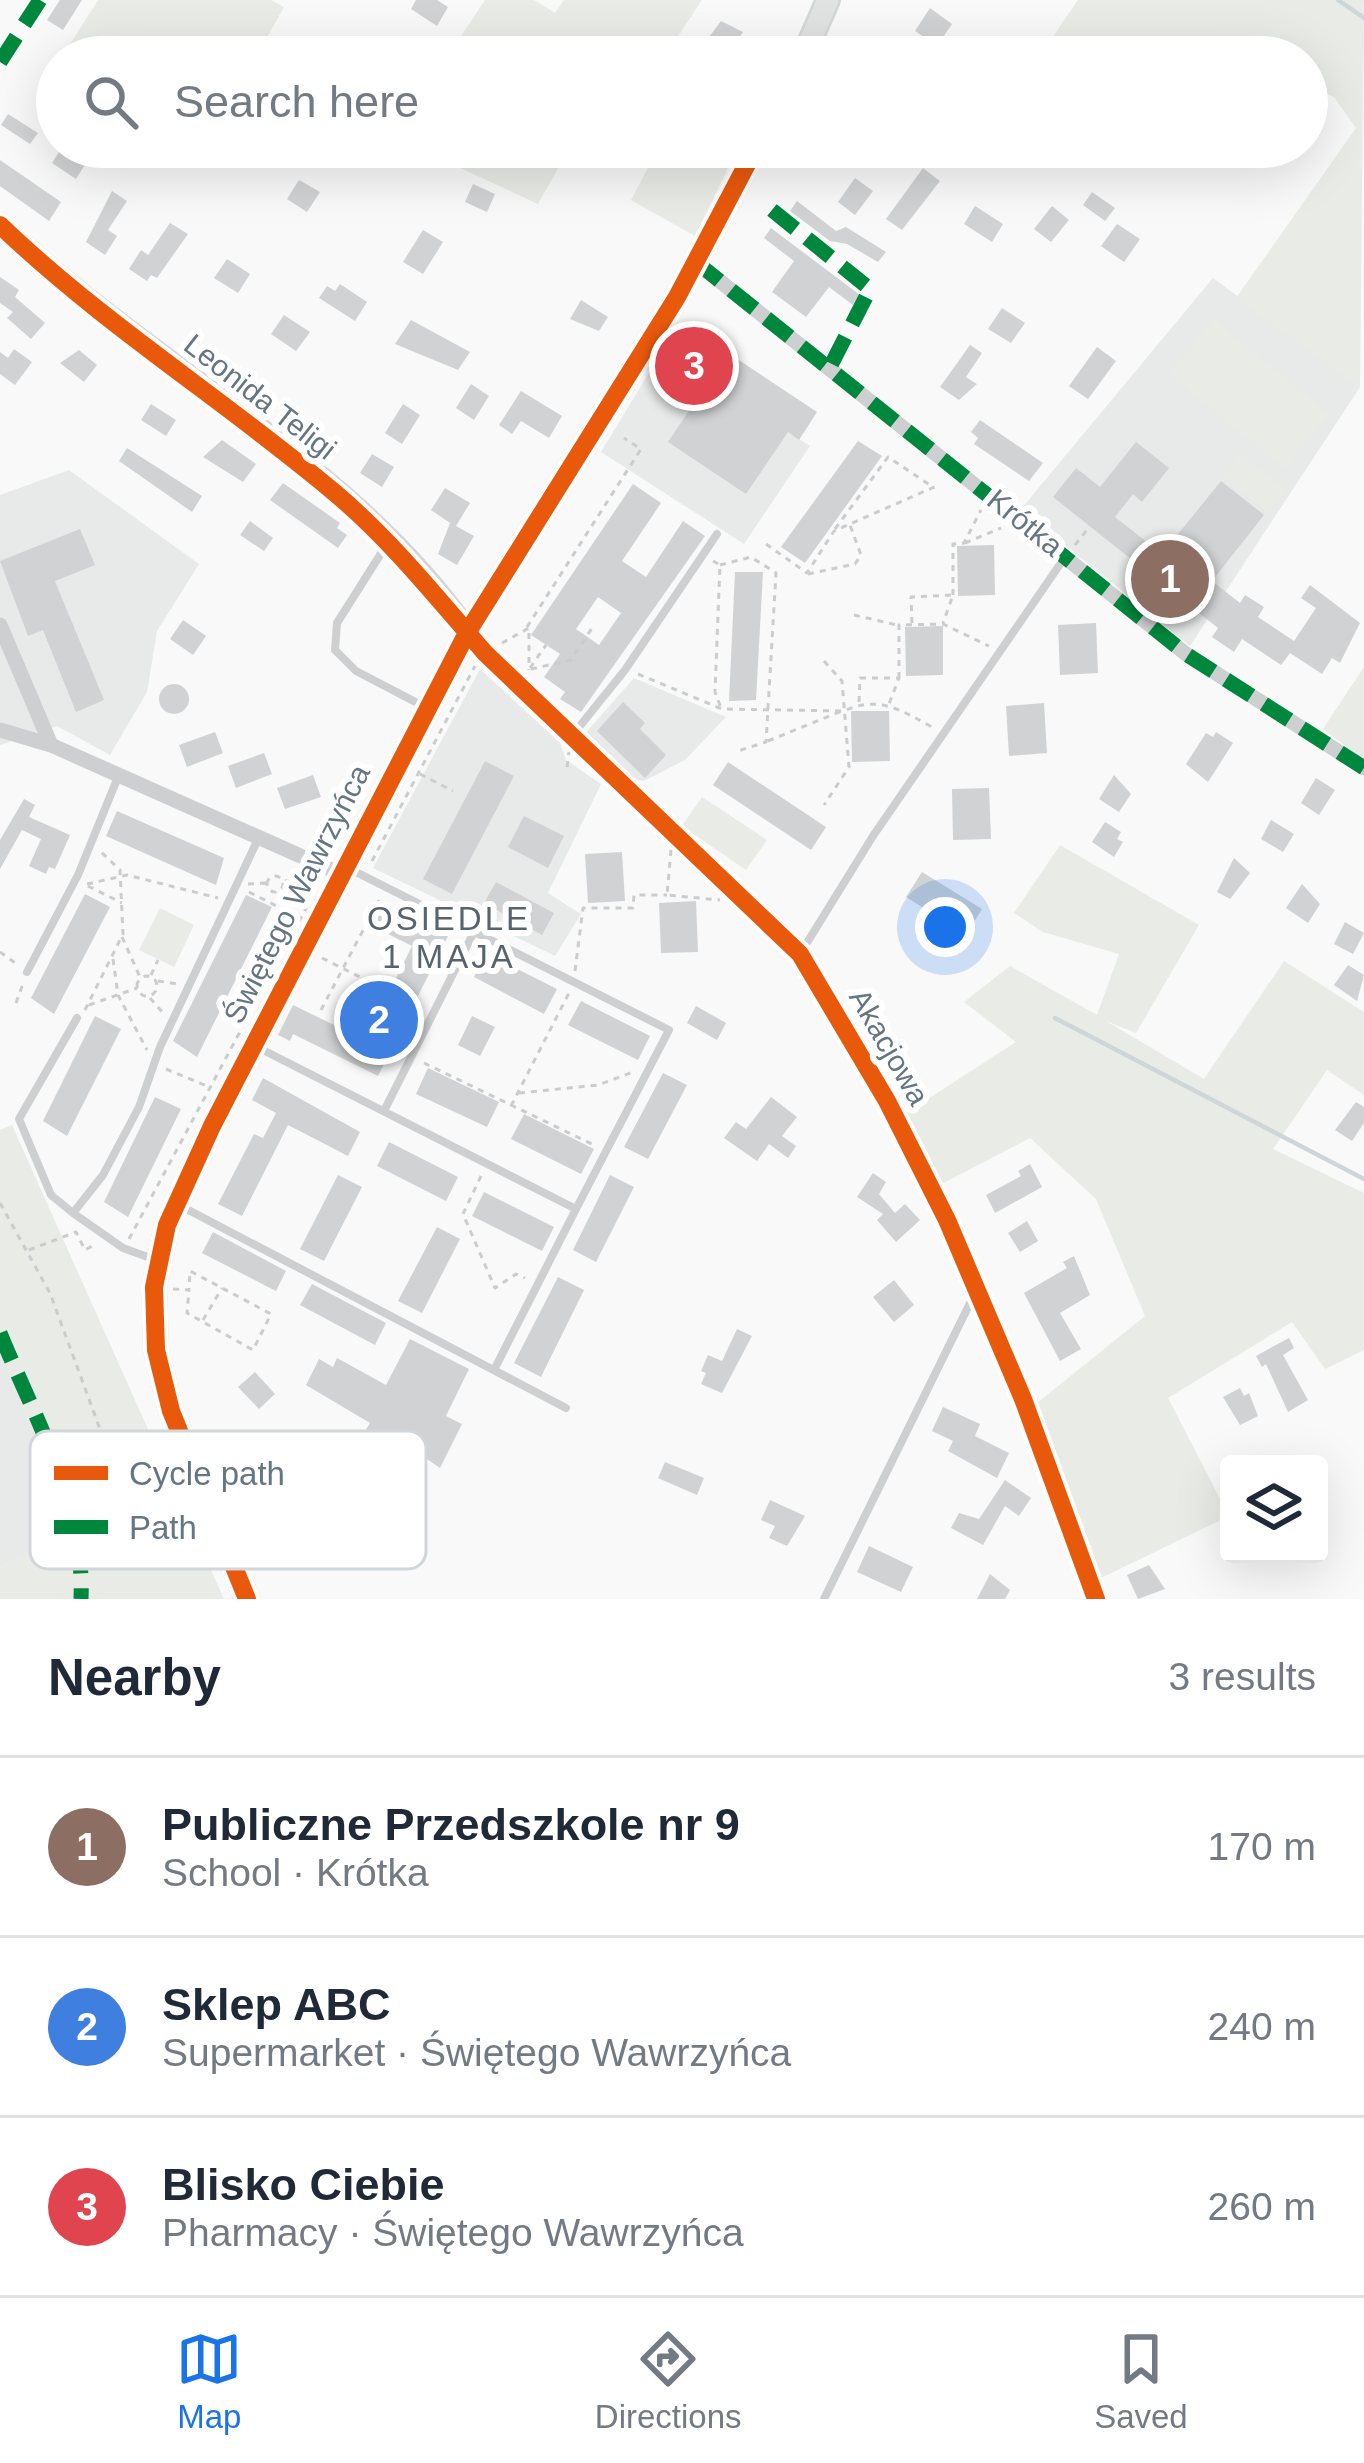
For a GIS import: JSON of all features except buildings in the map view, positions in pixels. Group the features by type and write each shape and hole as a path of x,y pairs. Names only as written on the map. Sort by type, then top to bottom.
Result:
{"street":[{"path":"812,36 828,0"},
{"name":"Świętego Wawrzyńca","path":"179,1431 156,1350 154,1287 157,1261 176,1203 467,633 696,262 745,168"},
{"name":"Leonida Teligi","path":"0,225 54,276 336,494 467,633"},
{"name":"Krótka","path":"696,262 1238,692 1364,769"},
{"path":"0,626 51,745"},
{"name":"Akacjowa","path":"467,633 568,740 800,954 887,1101 977,1290 1024,1399 1096,1599"},
{"path":"0,730 51,745 343,870"},
{"name":"Świętego Wawrzyńca","path":"235,1569 247,1599"}],"lane":[{"path":"568,740 625,670 717,534"},
{"path":"387,543 338,623 335,650 356,671 427,708"},
{"path":"800,954 872,836 1066,556"},
{"path":"27,972 76,880 118,776"},
{"path":"74,1213 121,1141 260,835"},
{"path":"343,870 669,1030 494,1370"},
{"path":"384,1111 473,934"},
{"path":"77,1018 19,1119 50,1196 123,1248 157,1261"},
{"path":"253,1045 576,1209"},
{"path":"176,1203 566,1408"},
{"path":"824,1599 977,1290"}],"path":[{"path":"495,647 527,627 641,449 624,439"},
{"path":"807,573 834,531 888,457 936,486 834,531"},
{"path":"964,543 989,495"},
{"path":"943,624 953,595 952,544 964,543 1015,516"},
{"path":"766,544 812,576 855,564 862,555 849,524"},
{"path":"1066,556 1090,526"},
{"path":"703,555 720,565 751,557 776,573 766,742"},
{"path":"720,565 715,692 722,710"},
{"path":"913,625 911,597 953,595"},
{"path":"854,615 898,625 943,624 1000,651"},
{"path":"889,704 899,678 898,625"},
{"path":"527,627 529,670"},
{"path":"529,670 572,660 592,628"},
{"path":"523,675 546,645"},
{"path":"824,661 839,672 849,767 824,805"},
{"path":"372,861 477,662"},
{"path":"625,670 722,710 845,710"},
{"path":"860,704 860,678 899,678"},
{"path":"738,752 860,704 889,704 944,733"},
{"path":"567,767 568,740"},
{"path":"418,773 453,791"},
{"path":"77,1018 88,1006 122,937 125,905 122,875 91,843"},
{"path":"672,844 667,896 734,901"},
{"path":"277,891 266,883 282,863"},
{"path":"276,876 298,880 301,871 316,878"},
{"path":"250,872 243,886 297,917"},
{"path":"86,885 122,875 227,901"},
{"path":"76,880 125,905"},
{"path":"280,908 277,891 282,880"},
{"path":"321,1010 380,898 365,890"},
{"path":"123,1248 306,900 318,894"},
{"path":"88,1006 137,988 141,979 122,937"},
{"path":"0,952 27,972 16,1003"},
{"path":"113,956 118,995 155,1063 208,1086"},
{"path":"321,958 376,985"},
{"path":"149,996 157,990 153,979 158,960"},
{"path":"141,979 189,985"},
{"path":"137,988 171,1023"},
{"path":"411,1057 606,1151"},
{"path":"518,1093 598,1085 651,1065"},
{"path":"487,1163 463,1214 495,1288 516,1274 538,1284"},
{"path":"0,1203 50,1293 101,1431"},
{"path":"27,1251 76,1232 85,1250 111,1236"},
{"path":"190,1271 271,1314 253,1350 187,1313 188,1290 190,1271"},
{"path":"154,1287 188,1290"},
{"path":"202,1322 222,1288"}],"shaded area":[{"path":"98,0 271,0 284,7 268,36 75,36"},
{"path":"485,0 534,0 555,13 564,0 702,0 678,36 461,36"},
{"path":"1078,0 1364,0 1360,387 1236,298 1356,128 1328,95 1328,36 1053,36"},
{"path":"460,168 558,168 538,204"},
{"path":"648,168 728,168 695,236 631,200"},
{"path":"1213,278 1360,387 1190,646 1021,509"},
{"path":"1214,319 1329,414 1284,469 1169,374"},
{"path":"662,351 810,446 744,544 601,452"},
{"path":"1240,454 1287,490 1269,513 1223,477"},
{"path":"69,470 199,564 157,631 147,692 110,755 57,726 0,745 0,495"},
{"path":"1364,667 1364,760 1323,729"},
{"path":"480,669 560,743 566,760 601,784 548,893 581,914 555,956 373,868"},
{"path":"634,678 726,717 685,760 644,781 626,778 583,736"},
{"path":"702,797 767,840 746,870 682,826"},
{"path":"1060,845 1199,925 1136,1033 1106,1021 1204,1079 1284,961 1364,1012 1364,1095 1327,1070 1273,1149 1364,1193 1364,1350 1325,1369 1292,1322 1168,1398 1220,1499 1220,1520 1099,1579 1037,1403 1145,1316 1096,1199 1030,1138 940,1185 906,1113 1016,1042 964,1002 1010,966 1097,1015 1119,954 1043,932 1014,913"},
{"path":"160,908 194,925 174,967 139,950"},
{"path":"12,1125 149,1431 33,1431 0,1353 0,1130"},
{"path":"0,1323 45,1431 30,1431 30,1551 0,1567"},
{"path":"30,1551 30,1569 211,1569 224,1599 0,1599 0,1567"}],"waterway":[{"path":"1338,0 1364,18"},
{"path":"1055,1018 1364,1179"}],"marked path":[{"path":"0,62 40,0"},
{"path":"772,210 870,289 830,367"},
{"path":"696,262 1186,654 1364,768"},
{"path":"0,1333 42,1431"},
{"path":"80,1569 81,1599"}],"cycle path":[{"path":"179,1431 156,1350 154,1287 167,1225 212,1126 467,633 677,297 745,168"},
{"path":"0,225 80,296 356,511 485,653 800,954 887,1101 947,1220 1023,1399 1096,1599"},
{"path":"235,1569 247,1599"}],"place":[{"name":"Blisko Ciebie","path":"694,366"},
{"name":"Publiczne Przedszkole nr 9","path":"1170,579"},
{"name":"Sklep ABC","path":"379,1020"}],"district":[{"name":"OSIEDLE 1 MAJA","path":"449,937"}]}
